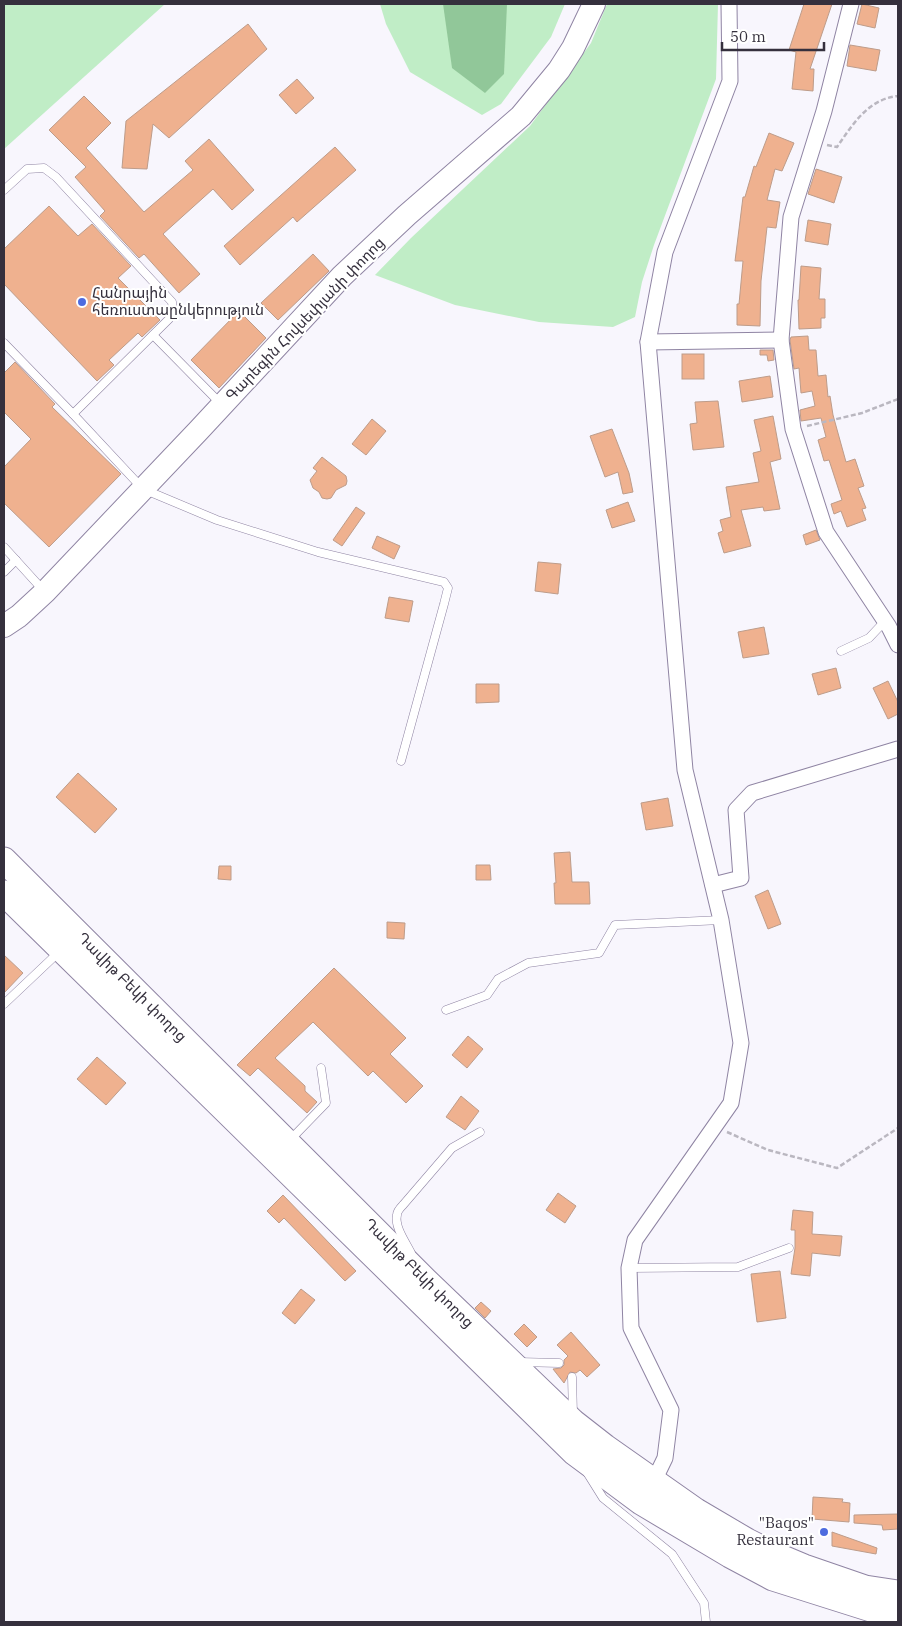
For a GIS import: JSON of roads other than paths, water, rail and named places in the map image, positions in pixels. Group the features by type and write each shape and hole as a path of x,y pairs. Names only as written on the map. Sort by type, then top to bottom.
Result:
{"main road":[{"name":"Գարեգին Հովսեփյանի փողոց","path":"4,626 19,616 45,592 361,257 520,116 559,70 573,48 594,4"},
{"name":"Դավիթ Բեկի փողոց","path":"4,860 280,1150 575,1453 641,1502 730,1555 773,1578 863,1606 898,1614"},
{"name":"Դավիթ Բեկի փողոց","path":"4,893 280,1150 425,1280 509,1362 605,1448 696,1511 773,1554 865,1588 898,1593"}],"street":[{"path":"641,1502 654,1482 665,1458 671,1410 631,1328 629,1268 635,1240 731,1103 741,1043 721,920 686,770 648,342 665,252 730,81 729,4"},
{"path":"851,4 824,111 791,217 781,340 793,429 826,532 885,621 898,644"},
{"path":"648,342 781,340"},
{"path":"713,885 741,878 736,810 752,794 898,749"}],"lane":[{"path":"4,190 27,169 44,168 56,177 172,302 173,311 169,319 73,414"},
{"path":"153,335 222,406"},
{"path":"4,343 143,489 217,520 318,552 444,582 448,588 401,761"},
{"path":"4,547 45,592"},
{"path":"4,572 16,560"},
{"path":"841,651 869,638 885,621"},
{"path":"446,1010 487,995 498,979 528,963 599,953 615,925 721,920"},
{"path":"4,1004 62,949"},
{"path":"280,1150 326,1103 321,1068"},
{"path":"425,1280 399,1229 396,1220 397,1214 402,1205 452,1148 480,1132"},
{"path":"629,1268 738,1268 789,1248"},
{"path":"509,1362 560,1364"},
{"path":"572,1377 574,1422"},
{"path":"575,1453 603,1498 672,1554 704,1602 706,1622"}],"place":[{"name":"Հանրային հեռուստաընկերություն","path":"82,302"},
{"name":"\"Baqos\" Restaurant","path":"824,1532"}]}
